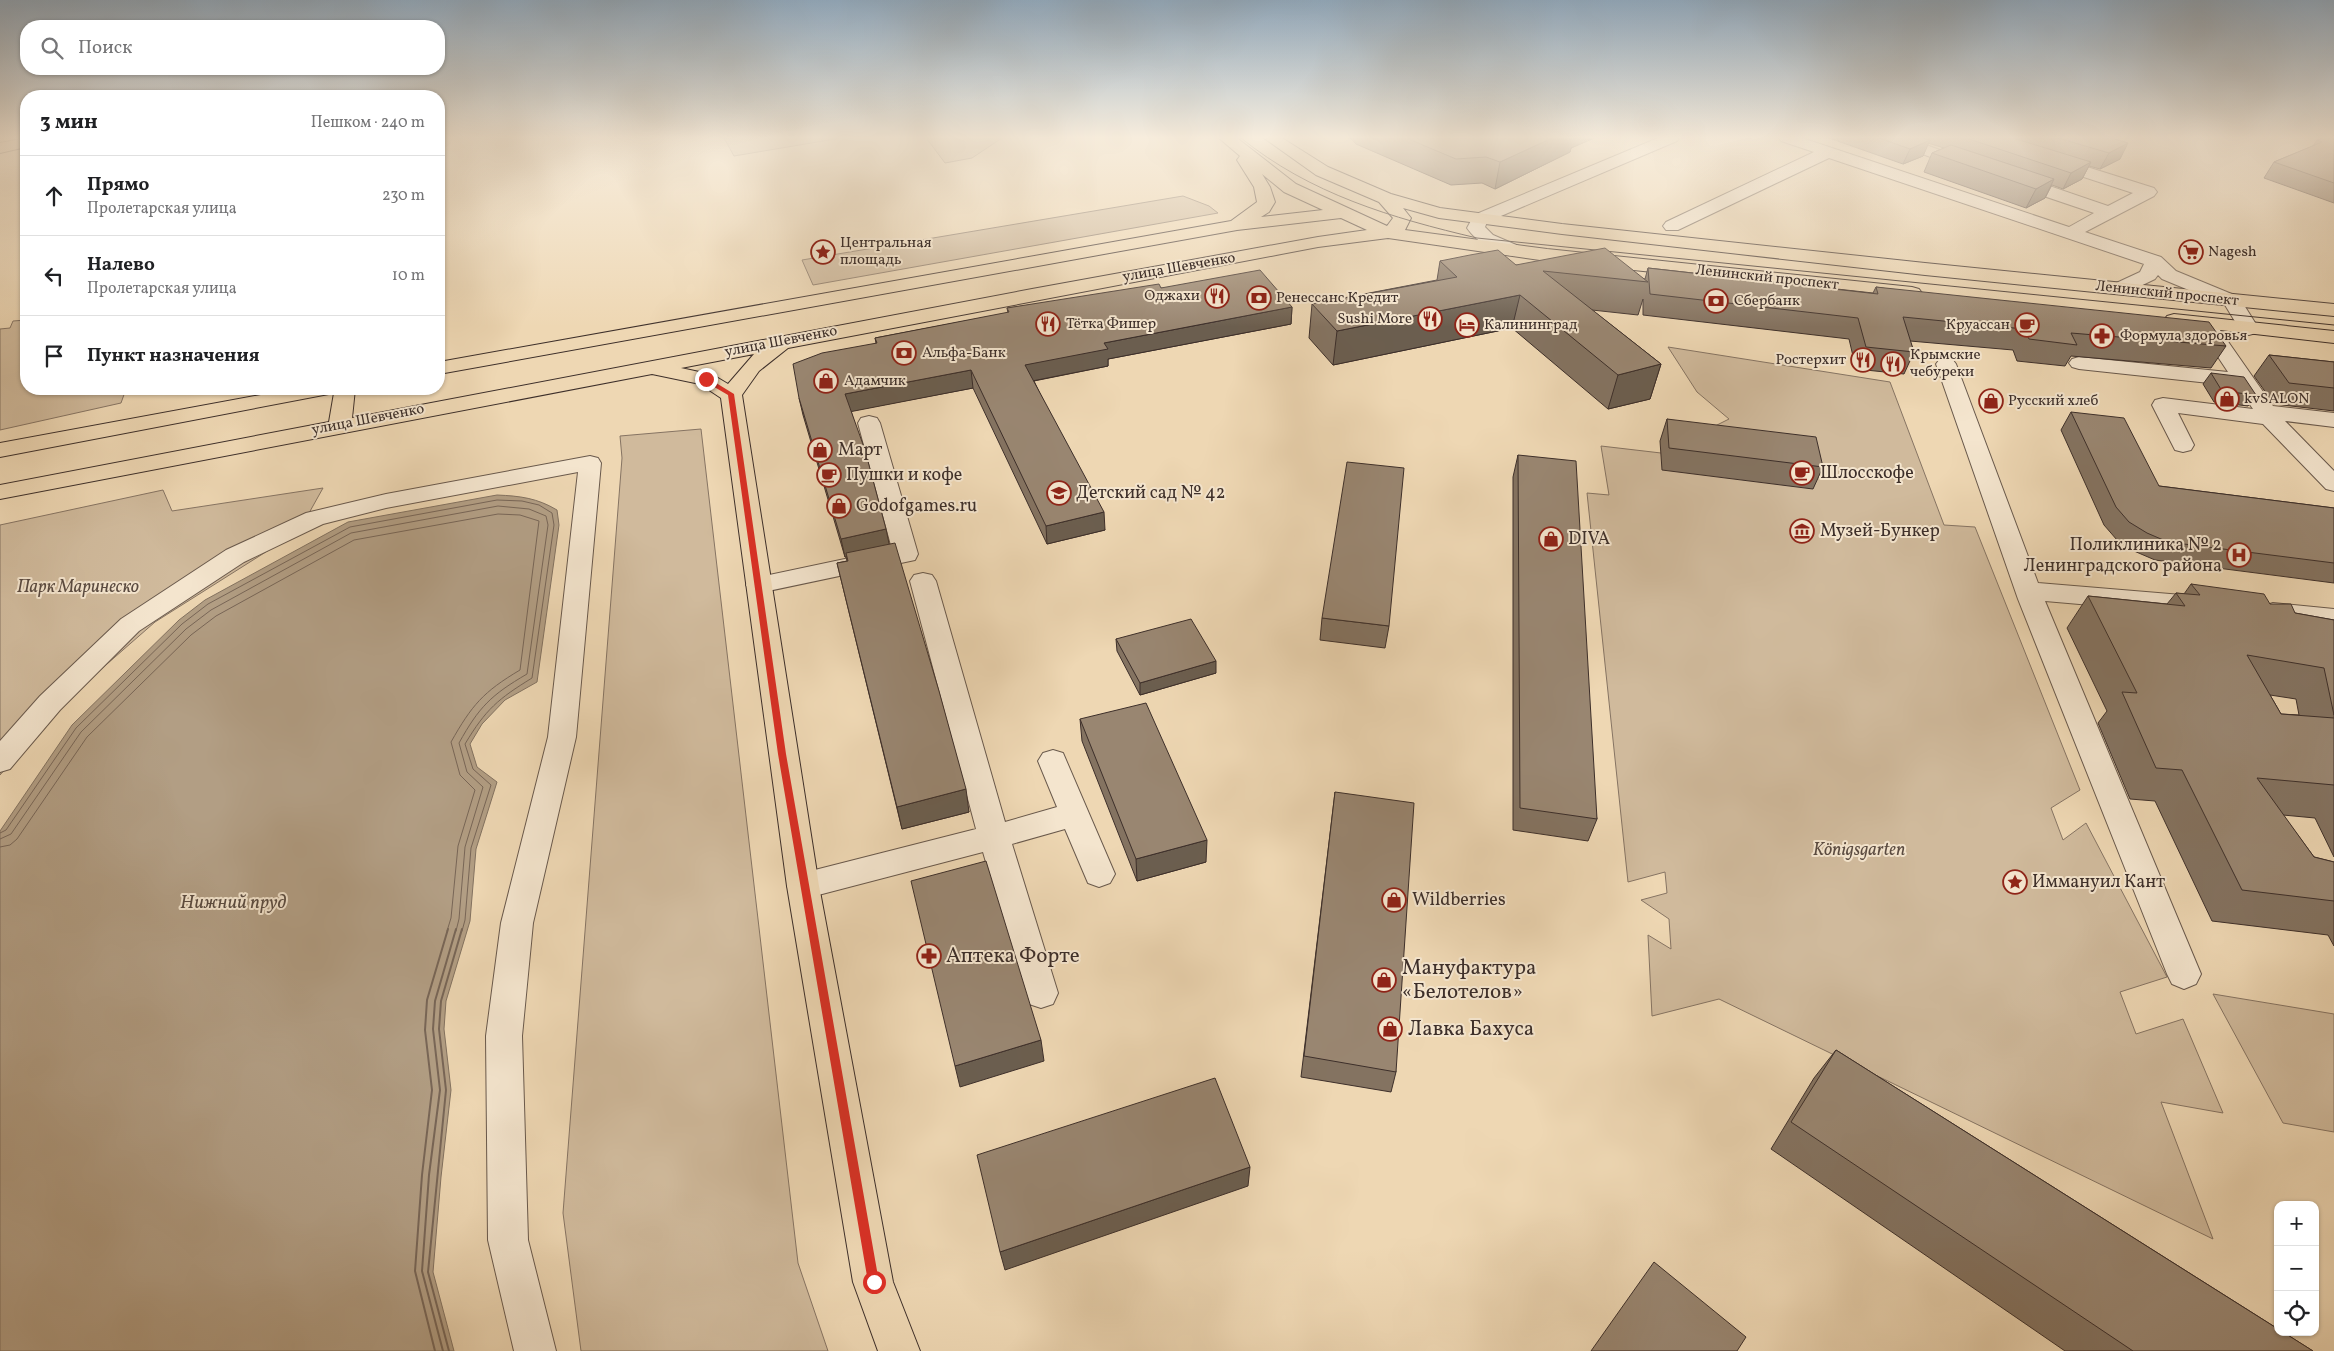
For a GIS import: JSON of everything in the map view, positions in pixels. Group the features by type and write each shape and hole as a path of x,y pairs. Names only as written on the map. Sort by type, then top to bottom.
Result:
{"main road":[{"name":"улица Шевченко","path":"1237,225 1263,208 1266,201"},
{"name":"Ленинский проспект","path":"1318,201 1388,232 1515,251 1932,295"},
{"path":"1388,201 1402,218 1400,225 1388,232"},
{"name":"Ленинский проспект","path":"1396,201 1439,213 1480,219 2119,289 2334,310"},
{"name":"улица Шевченко","path":"445,367 1237,225 1344,213 1439,213"},
{"name":"улица Шевченко","path":"0,492 340,425 785,341 1318,242 1388,232"},
{"path":"1013,266 1032,295"},
{"name":"Ленинский проспект","path":"2158,319 2334,337"},
{"path":"785,341 764,354 744,373 731,394 803,886 874,1282 900,1351"},
{"path":"638,369 706,379 731,394"},
{"path":"0,450 294,395"},
{"path":"340,425 343,395"}],"street":[{"path":"1515,251 1482,236 1476,228 1480,219 1523,201"},
{"path":"1672,226 1725,201"},
{"path":"1977,201 2154,261 2169,275 2232,301 2249,328"},
{"path":"2075,201 2108,212"},
{"path":"2070,232 2130,201"},
{"path":"2119,289 2148,275 2154,261"},
{"path":"2206,324 2268,415 2334,484"},
{"path":"2080,362 2244,380"},
{"path":"1946,364 2028,591 2184,974"},
{"path":"2183,445 2163,405 2334,420"},
{"path":"759,585 906,554 869,423"},
{"path":"0,761 50,703 130,625 235,556 315,518 386,501 590,464 588,505 562,737 517,923 504,1036 508,1240 535,1351"},
{"path":"923,581 994,837 1041,993"},
{"path":"2028,591 2334,618"},
{"path":"1054,761 1099,874"},
{"path":"803,886 994,837 1075,814"}],"green space":[{"path":"1153,201 1196,201 1209,206 1218,213 813,285 802,260"},
{"path":"20,320 20,395 124,395 121,403 0,430 0,329 10,328 13,321"},
{"name":"Königsgarten","path":"1668,347 1890,382 1944,525 1975,527 2080,790 2051,808 2063,840 2086,823 2167,977 2120,992 2136,1034 2183,1019 2223,1113 2161,1102 2213,1239 1719,999 1652,1016 1648,935 1671,949 1669,919 1641,900 1667,893 1665,872 1628,882 1587,493 1609,495 1601,446 1661,453 1729,419 1697,392"},
{"path":"701,429 798,1263 828,1351 581,1351 563,1213 622,458 620,436"},
{"name":"Парк Маринеско","path":"323,488 299,531 155,622 75,692 0,775 0,525 163,490 172,511"},
{"path":"2213,994 2334,1014 2334,1132 2283,1123"}],"water":[{"name":"Нижний пруд","path":"497,495 528,498 550,506 557,510 559,525 537,682 505,700 482,724 470,744 477,767 497,782 476,849 470,921 446,1001 444,1029 451,1090 433,1272 454,1351 0,1351 0,831 72,725 179,620 205,600 348,522"}],"building":[{"path":"1605,248 1648,282 1543,271 1661,364 1618,375 1520,295 1337,331 1312,304 1457,277 1440,261 1470,255 1498,250 1516,265"},
{"path":"1648,268 1878,294 1876,287 2209,322 2226,346 2071,333 2077,345 2029,339 2024,329 1903,317 1914,352 1866,347 1858,318 1650,294"},
{"path":"1260,270 1292,307 1104,343 1108,349 1025,365 1104,512 1046,526 971,370 845,394 865,450 886,529 841,539 799,398 793,364 822,353 877,343 875,338 1009,312 1007,308 1159,284 1161,288"},
{"path":"2269,355 2334,362 2334,388 2289,383"},
{"path":"2211,373 2244,377 2256,395 2222,391"},
{"path":"2071,412 2124,418 2159,486 2334,508 2334,563 2168,542 2147,533 2129,522 2116,507"},
{"path":"1667,419 1816,437 1823,467 1669,448"},
{"path":"1518,455 1576,461 1597,819 1520,808"},
{"path":"1347,462 1404,468 1389,626 1322,618"},
{"path":"895,543 966,789 897,807 837,563 848,561 846,553"},
{"path":"2191,584 2264,594 2270,604 2291,604 2295,613 2334,620 2334,715 2324,668 2247,655 2281,714 2334,718 2334,785 2257,778 2314,857 2334,862 2334,901 2242,890 2182,770 2156,768 2122,692 2137,693 2088,596 2185,606 2176,593 2200,595"},
{"path":"1191,619 1216,661 1140,683 1116,639"},
{"path":"1146,703 1207,840 1136,859 1080,719"},
{"path":"1335,792 1414,803 1396,1072 1304,1056"},
{"path":"986,861 1041,1040 955,1066 911,881"},
{"path":"1836,1050 2274,1326 2274,1336 2289,1336 2313,1351 2133,1351 1791,1122"},
{"path":"1215,1078 1250,1167 1000,1252 977,1155"},
{"path":"1654,1262 1746,1337 1737,1351 1591,1351"}],"tram line":[{"path":"1351,201 1414,222 1477,238 2334,325"}],"place":[{"name":"Центральная площадь","path":"823,252"},
{"name":"Nagesh","path":"2191,252"},
{"name":"Оджахи","path":"1217,296"},
{"name":"Ренессанс Кредит","path":"1259,298"},
{"name":"Сбербанк","path":"1716,301"},
{"name":"Sushi More","path":"1430,319"},
{"name":"Тётка Фишер","path":"1048,324"},
{"name":"Калининград","path":"1467,325"},
{"name":"Круассан","path":"2027,325"},
{"name":"Формула здоровья","path":"2102,336"},
{"name":"Альфа-Банк","path":"904,353"},
{"name":"Ростерхит","path":"1863,360"},
{"name":"Крымские чебуреки","path":"1893,364"},
{"name":"Адамчик","path":"826,381"},
{"name":"kvSALON","path":"2227,399"},
{"name":"Русский хлеб","path":"1991,401"},
{"name":"Март","path":"820,450"},
{"name":"Шлосскофе","path":"1802,473"},
{"name":"Пушки и кофе","path":"829,475"},
{"name":"Детский сад № 42","path":"1059,493"},
{"name":"Godofgames.ru","path":"839,506"},
{"name":"Музей-Бункер","path":"1802,531"},
{"name":"DIVA","path":"1551,539"},
{"name":"Поликлиника № 2 Ленинградского района","path":"2239,555"},
{"name":"Иммануил Кант","path":"2015,882"},
{"name":"Wildberries","path":"1394,900"},
{"name":"Аптека Форте","path":"929,956"},
{"name":"Мануфактура «Белотелов»","path":"1384,980"},
{"name":"Лавка Бахуса","path":"1390,1029"}],"route":[{"path":"706,379 731,394 782,754 803,886 874,1282"}]}
